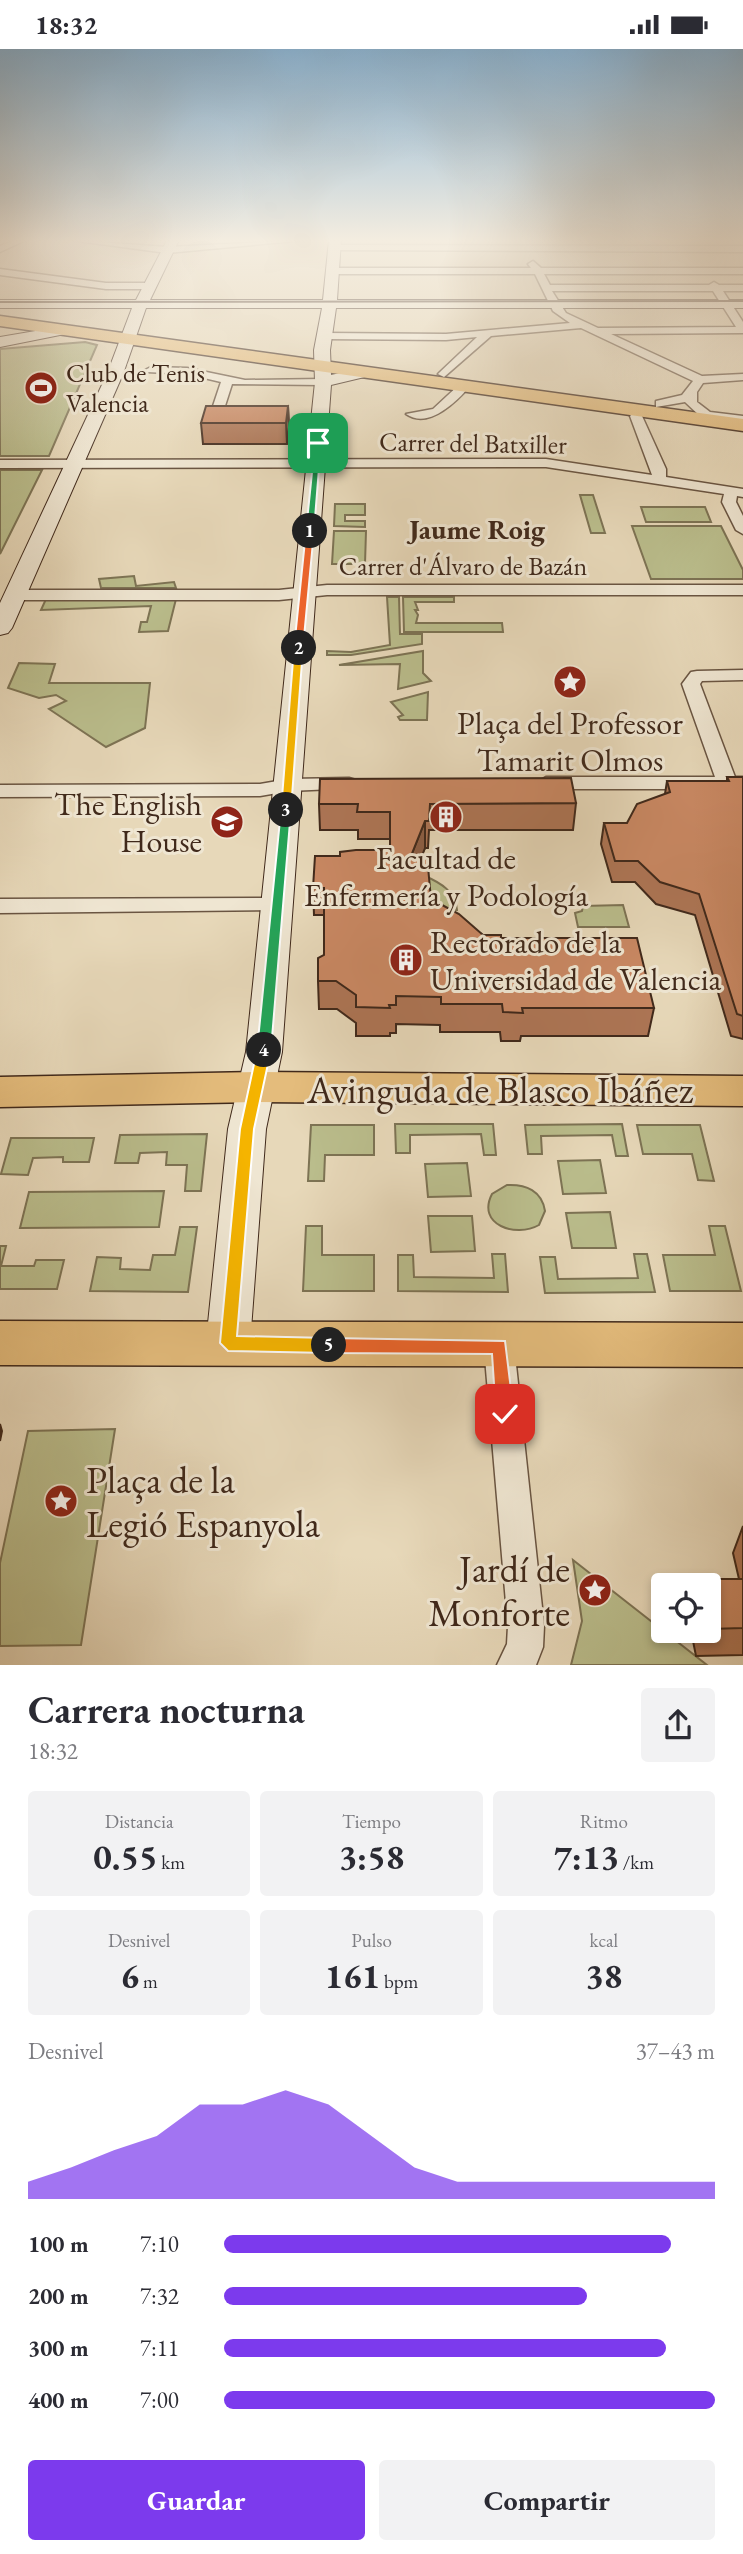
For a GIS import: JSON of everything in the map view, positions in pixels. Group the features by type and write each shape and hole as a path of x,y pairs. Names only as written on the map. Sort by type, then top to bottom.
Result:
{"main road":[{"path":"0,321 19,315"},
{"path":"32,315 65,330 128,335"},
{"path":"38,315 128,335 324,369 444,375"},
{"path":"324,369 444,375 660,404 694,401 743,420"},
{"path":"367,372 641,410 743,420"},
{"name":"Avinguda de Blasco Ibáñez","path":"0,1092 258,1087 743,1091"},
{"path":"0,1343 743,1345"}],"street":[{"path":"0,340 19,334 26,315"},
{"path":"0,628 75,464 137,315"},
{"path":"228,1343 247,1129 264,1052 306,593 328,315"},
{"path":"569,315 579,325 700,380 743,377"},
{"path":"325,336 486,334 579,325"},
{"path":"0,340 65,330"},
{"path":"593,331 743,330"},
{"path":"444,375 486,334"},
{"path":"151,370 187,371 230,380 324,369"},
{"path":"218,409 226,383 230,380"},
{"path":"694,401 700,380"},
{"path":"412,414 436,412 465,385"},
{"path":"641,410 636,416 660,469 659,480"},
{"name":"Carrer del Batxiller","path":"0,464 546,464 737,492"},
{"path":"737,492 729,502 743,530"},
{"name":"Carrer d'Álvaro de Bazán","path":"15,595 743,590"},
{"path":"533,783 735,783 691,684 697,676 743,675"},
{"path":"0,791 260,790 289,785 368,784"},
{"path":"0,905 276,905"},
{"path":"499,1346 526,1626 525,1647 516,1665"}],"green space":[{"name":"Club de Tenis Valencia","path":"85,342 97,345 49,456 0,456 0,349"},
{"path":"0,470 42,470 0,554"},
{"path":"580,495 593,495 605,533 591,533"},
{"path":"335,504 365,504 365,515 345,515 345,521 365,521 365,527 334,526"},
{"path":"641,507 705,507 711,522 646,522"},
{"path":"632,526 721,526 743,570 743,579 651,579"},
{"path":"334,531 366,531 365,564 332,564"},
{"path":"134,576 136,586 174,582 176,588 101,588 99,579"},
{"path":"387,597 399,597 400,634 422,634 422,644 351,655 327,655 327,651 351,652 390,645"},
{"path":"403,597 454,597 454,602 415,602 418,610 415,610 418,615 416,623 502,623 503,632 404,632"},
{"path":"46,599 176,599 168,631 139,632 141,622 147,622 151,606 41,610"},
{"path":"423,651 423,673 431,681 398,689 400,664 339,665"},
{"path":"19,663 55,664 49,683 150,683 145,728 106,747 49,709 66,701 56,695 39,698 8,688"},
{"path":"428,692 427,720 400,720 398,717 403,715 391,702"},
{"path":"425,876 447,889 454,898 457,910 428,910"},
{"path":"623,905 629,927 578,927 575,913 582,911 583,906"},
{"path":"395,1124 493,1124 496,1155 484,1155 481,1134 410,1135 410,1153 396,1153"},
{"path":"622,1124 628,1156 616,1156 612,1135 541,1136 542,1154 528,1154 525,1125"},
{"path":"311,1125 374,1125 374,1155 325,1155 324,1181 308,1181"},
{"path":"637,1125 700,1125 714,1181 698,1180 692,1154 643,1154"},
{"path":"207,1134 201,1191 185,1191 187,1165 166,1165 167,1152 140,1153 138,1163 115,1163 120,1135"},
{"path":"11,1138 94,1138 89,1162 63,1162 63,1157 33,1158 28,1175 1,1174"},
{"path":"600,1160 606,1193 563,1194 558,1161"},
{"path":"467,1163 471,1196 428,1197 425,1164"},
{"path":"507,1185 521,1186 537,1194 545,1211 539,1225 520,1230 501,1226 494,1221 489,1214 488,1205 492,1194"},
{"path":"164,1191 159,1227 20,1228 29,1192"},
{"path":"610,1212 616,1248 572,1248 566,1213"},
{"path":"428,1216 472,1216 475,1251 431,1252"},
{"path":"306,1226 322,1226 322,1255 374,1255 374,1291 303,1291"},
{"path":"709,1226 725,1226 741,1291 670,1291 663,1255 715,1255"},
{"path":"180,1227 197,1227 188,1292 90,1291 97,1257 121,1258 120,1269 150,1270 153,1255 175,1255"},
{"path":"0,1246 6,1246 1,1266 34,1266 36,1260 64,1260 57,1289 0,1289"},
{"path":"492,1254 505,1254 508,1292 398,1291 398,1255 413,1255 414,1277 494,1278"},
{"path":"634,1254 647,1254 655,1292 545,1293 540,1257 555,1257 558,1279 638,1278"},
{"path":"115,1429 81,1645 0,1646 0,1563 28,1431"},
{"name":"Jardí de Monforte","path":"573,1560 651,1621 651,1643 679,1643 707,1665 571,1665 582,1621"}],"building":[{"path":"206,406 288,406 286,423 201,423"},
{"path":"727,777 743,777 743,1016 737,1014 699,894 660,882 638,861 615,861 604,823 627,823 637,804 670,792 667,781 729,781"},
{"path":"571,778 576,803 430,804 429,821 425,821 411,856 427,856 431,899 459,914 483,935 501,935 501,938 637,938 654,1008 522,1008 523,1013 503,1012 502,1004 441,1004 441,997 396,996 396,1005 389,1005 390,1008 356,1007 356,995 336,981 318,981 318,958 324,955 324,888 313,888 315,856 340,856 340,852 356,850 390,850 390,812 357,812 358,804 319,804 320,779"},
{"path":"721,1579 743,1579 743,1628 721,1629"}],"place":[{"name":"Club de Tenis Valencia","path":"41,388"},
{"name":"Plaça del Professor Tamarit Olmos","path":"570,682"},
{"name":"Facultad de Enfermería y Podología","path":"446,817"},
{"name":"The English House","path":"227,822"},
{"name":"Rectorado de la Universidad de Valencia","path":"406,960"},
{"name":"Plaça de la Legió Espanyola","path":"61,1501"},
{"name":"Jardí de Monforte","path":"595,1590"}],"district":[{"name":"Jaume Roig","path":"477,529"}],"route":[{"path":"318,443 264,1052 247,1129 228,1343 499,1346 505,1414"}]}
